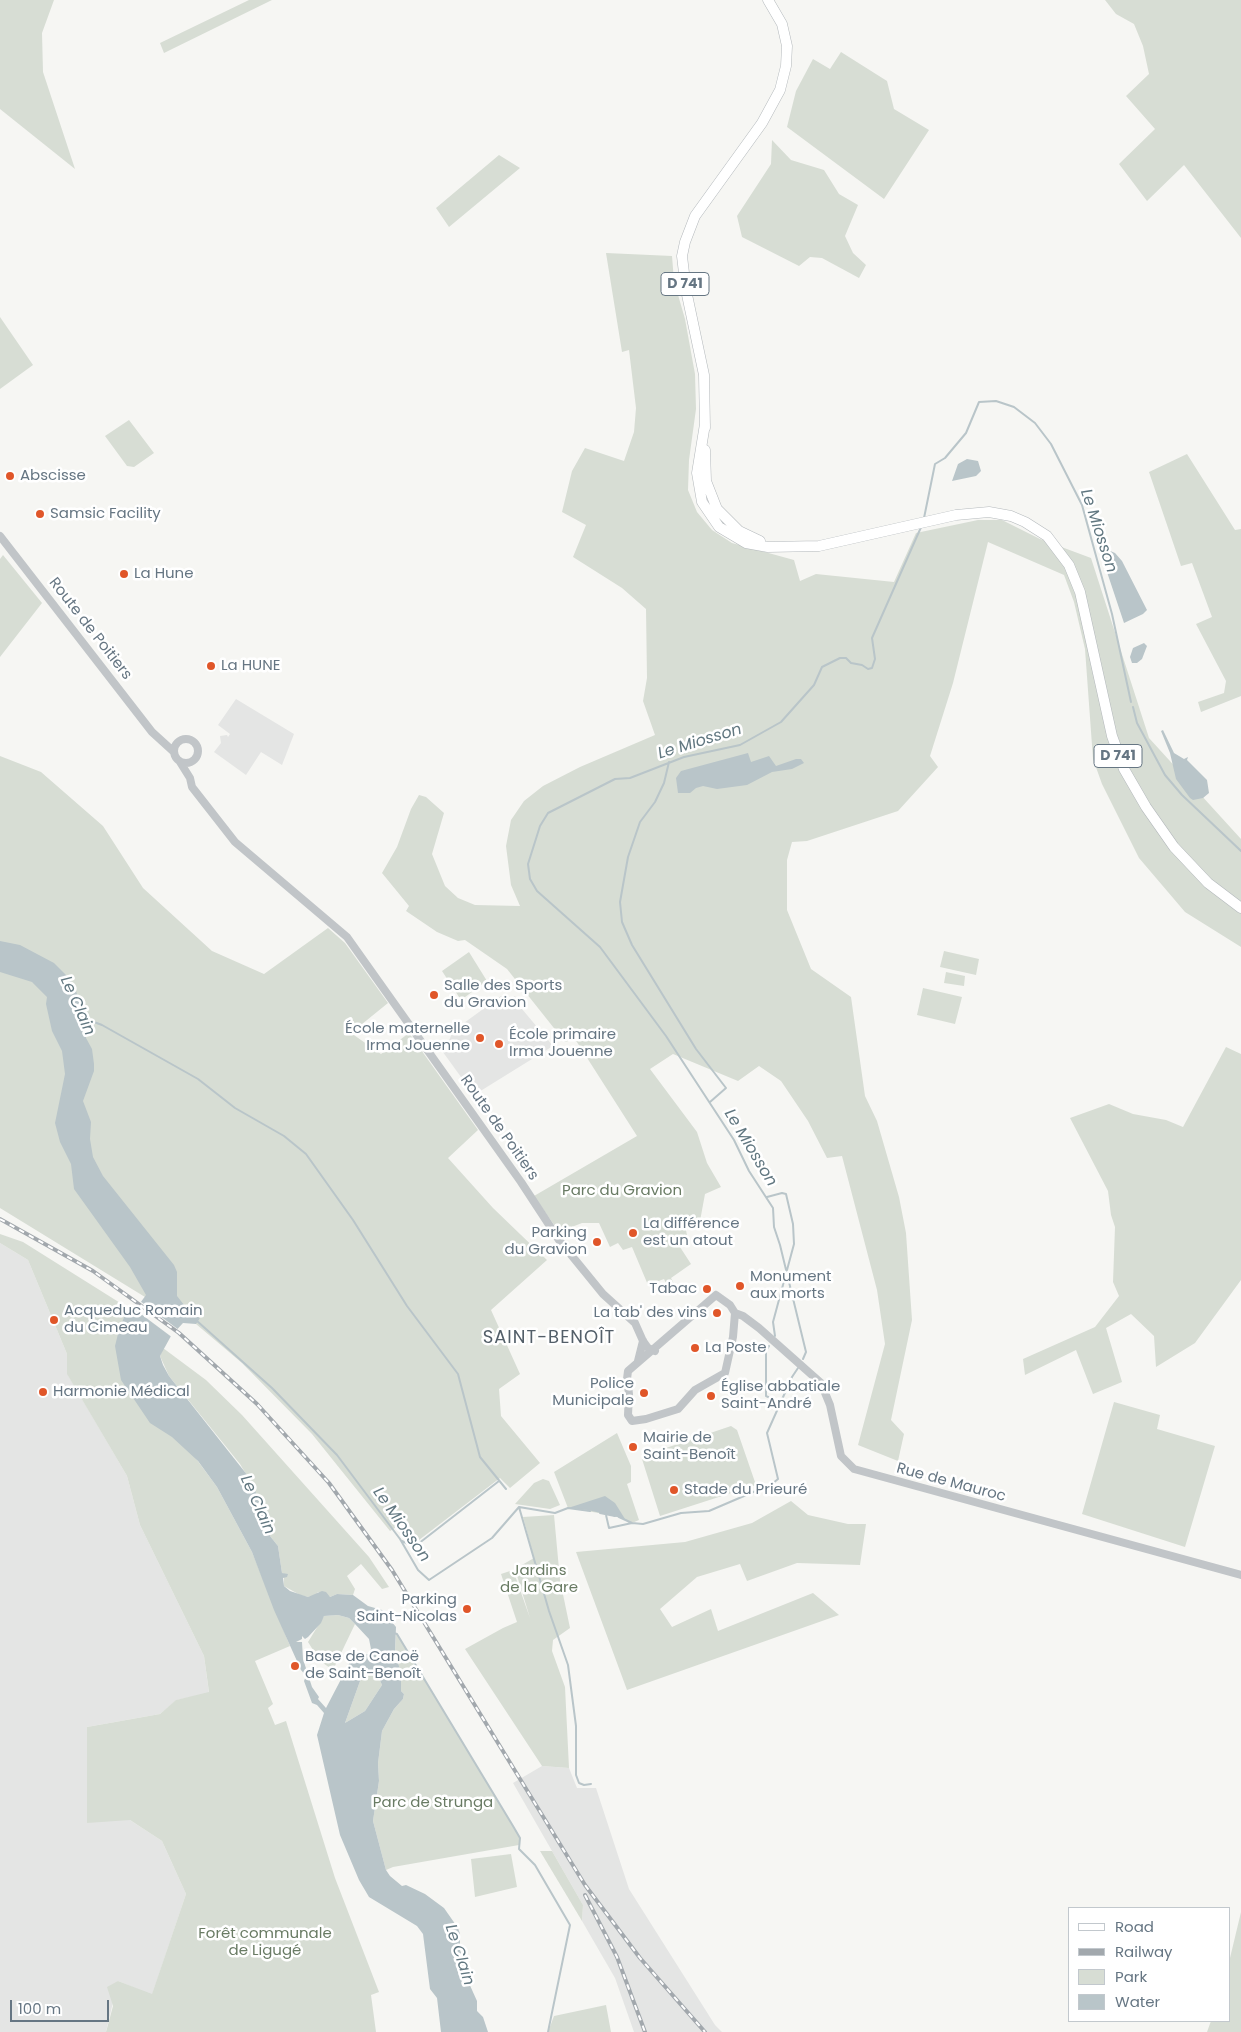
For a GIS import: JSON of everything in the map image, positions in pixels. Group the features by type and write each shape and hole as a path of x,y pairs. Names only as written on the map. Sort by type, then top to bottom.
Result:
{"main road":[{"name":"D 741","path":"768,0 782,24 787,46 786,66 780,90 762,123 702,203 689,229 682,256 686,290 704,375 705,424 697,473 698,492 706,511 718,527 735,538 757,546 783,548 820,546 974,513 999,514 1025,522 1054,543 1070,565 1080,592 1112,736 1124,769 1146,807 1174,847 1208,882 1241,908"}],"street":[{"name":"Route de Poitiers","path":"0,536 152,732 174,752"},
{"path":"160,738 180,740 187,738 195,742 198,752 190,778"},
{"path":"180,740 175,745 174,752 180,762 190,763 194,760"},
{"name":"Route de Poitiers","path":"180,762 190,778 192,787 234,842 347,936 521,1182 558,1240 603,1294 635,1323 643,1341 648,1348 655,1351"},
{"name":"Rue de Mauroc","path":"655,1351 716,1295 730,1305 735,1312 759,1328 821,1383 830,1406 841,1456 854,1469 1241,1576"},
{"path":"655,1351 638,1361 628,1371 627,1379 630,1394 628,1415 632,1421 636,1422 678,1408 695,1390 725,1373 735,1312"},
{"path":"638,1361 643,1341"}],"shaded area":[{"path":"236,699 294,734 282,765 261,752 246,775 214,752 221,743 220,736 227,735 228,737 230,734 218,725"},
{"name":"École primaire Irma Jouenne","path":"501,996 508,1001 515,996 522,1009 553,1046 474,1095 440,1048 448,1043 453,1031"},
{"path":"0,1243 28,1260 67,1354 68,1375 127,1476 140,1525 204,1656 209,1693 177,1700 160,1714 87,1727 130,1820 162,1841 186,1894 152,1995 118,1981 106,2032 0,2032"},
{"path":"542,1766 569,1768 577,1788 596,1788 629,1889 715,2025 722,2032 634,2032 615,1978 582,1921 583,1905 513,1783"}],"green space":[{"path":"0,0 54,0 42,33 43,72 75,169 0,109"},
{"path":"249,0 272,0 164,53 160,43"},
{"path":"1105,0 1241,0 1241,238 1184,165 1147,201 1119,164 1155,129 1126,96 1149,74 1143,46 1134,24 1116,14"},
{"path":"841,52 887,81 894,109 929,130 884,199 787,127 796,91 813,59 830,69"},
{"path":"772,140 791,160 824,170 839,194 858,205 845,236 853,253 866,265 859,278 822,258 810,257 799,266 742,237 737,216 771,164"},
{"path":"499,155 520,168 449,227 436,208"},
{"name":"Parc du Gravion","path":"606,253 672,256 674,281 685,319 695,374 696,409 689,460 688,490 697,512 712,530 732,543 794,560 800,581 816,574 894,582 916,533 978,520 1002,520 1040,539 1091,558 1149,738 1241,839 1241,947 1185,912 1139,858 1102,784 1093,759 1085,649 1074,602 1064,575 988,542 953,683 930,756 938,767 898,811 807,841 792,842 787,860 787,910 811,969 851,997 865,1096 877,1121 899,1197 906,1233 912,1320 891,1420 904,1434 898,1461 858,1445 885,1344 877,1290 842,1156 827,1158 808,1121 781,1081 759,1066 738,1081 673,1054 650,1069 697,1132 707,1163 721,1187 705,1194 700,1221 686,1230 688,1241 680,1247 691,1264 671,1278 678,1291 672,1295 664,1279 648,1285 632,1247 623,1250 618,1243 610,1247 599,1223 582,1223 559,1232 534,1196 637,1136 575,1039 565,1042 507,969 465,940 458,941 437,932 406,911 409,906 382,873 397,847 411,809 419,795 426,797 444,813 432,854 445,886 458,898 475,905 520,906 511,885 506,846 511,820 524,801 543,786 580,767 655,735 643,701 647,678 646,609 622,588 573,557 586,525 562,512 572,471 585,448 624,461 634,432 636,408 629,350 622,352"},
{"path":"0,317 33,365 0,389"},
{"path":"129,420 154,453 134,467 127,466 105,436"},
{"path":"1187,454 1235,530 1241,529 1241,696 1201,712 1198,702 1224,693 1226,681 1196,624 1212,617 1192,563 1181,566 1149,472"},
{"path":"3,555 42,603 0,657 0,559"},
{"path":"0,756 41,772 103,826 143,888 212,951 264,974 328,928 345,943 388,1003 351,1033 381,1054 409,1033 478,1130 448,1158 493,1208 547,1260 491,1310 520,1374 499,1389 501,1416 540,1463 510,1488 500,1478 419,1540 406,1521 390,1531 312,1434 242,1363 196,1324 155,1300 145,1297 0,1208"},
{"path":"944,951 979,959 976,975 940,967"},
{"path":"469,952 487,981 461,1000 442,971"},
{"path":"946,972 965,976 964,986 944,983"},
{"path":"923,988 962,997 955,1024 917,1015"},
{"path":"1226,1047 1241,1054 1241,1280 1195,1343 1156,1367 1154,1336 1131,1314 1106,1328 1122,1382 1093,1394 1076,1350 1025,1375 1023,1359 1095,1327 1119,1296 1113,1282 1115,1227 1111,1215 1108,1191 1070,1118 1109,1104 1133,1114 1166,1120 1183,1127"},
{"name":"Forêt communale de Ligugé","path":"0,1234 23,1242 133,1311 138,1380 217,1487 252,1552 290,1646 255,1661 273,1704 268,1708 275,1725 286,1721 335,1878 379,1992 371,1995 376,2032 106,2032 113,2006 107,1987 118,1981 152,1994 186,1894 162,1841 130,1820 87,1823 87,1727 160,1714 176,1700 209,1692 204,1656 140,1525 127,1476 67,1374 67,1354 28,1260 0,1243"},
{"path":"163,1348 206,1380 242,1415 369,1557 389,1587 382,1589 361,1564 347,1576 355,1589 353,1595 337,1594 330,1597 318,1592 316,1595 308,1597 300,1595 284,1586 284,1574 282,1573 278,1546 270,1536 272,1531 262,1513 252,1484 240,1464 169,1376 160,1356"},
{"path":"1114,1402 1160,1415 1157,1429 1215,1446 1185,1547 1082,1514"},
{"path":"731,1426 737,1430 756,1485 660,1516 642,1459 662,1452 663,1449"},
{"path":"617,1433 631,1466 631,1482 627,1484 639,1520 632,1523 617,1516 568,1508 554,1472"},
{"path":"543,1479 549,1481 560,1505 550,1509 515,1504 534,1483"},
{"path":"791,1501 808,1515 848,1524 866,1524 860,1565 797,1563 747,1581 740,1564 697,1577 660,1609 672,1627 711,1609 718,1631 813,1593 839,1615 627,1690 576,1552 685,1542 752,1523"},
{"name":"Jardins de la Gare","path":"554,1515 560,1580 570,1628 553,1640 552,1651 565,1687 569,1768 542,1766 465,1649 517,1622 501,1574 513,1570 530,1618 515,1569 534,1558 523,1517"},
{"path":"338,1615 349,1618 355,1624 333,1670 320,1661 308,1642 324,1616"},
{"name":"Parc de Strunga","path":"396,1633 520,1838 519,1845 393,1867 386,1870 373,1821 379,1781 378,1763 382,1731 394,1709 403,1699 404,1694 401,1691 401,1673 395,1652"},
{"path":"364,1670 378,1676 382,1685 365,1711 345,1723"},
{"path":"540,1851 552,1851 583,1905 582,1921"},
{"path":"511,1854 517,1887 475,1897 471,1859"},
{"path":"1241,1912 1241,2032 1207,2032 1211,2022 1231,2022 1231,1954"},
{"path":"606,2005 611,2032 548,2032 554,2016"}],"water":[{"path":"967,459 978,461 981,471 976,476 952,481 958,464"},
{"path":"1108,550 1115,553 1122,561 1147,610 1143,614 1124,623 1101,554 1101,551"},
{"path":"1144,643 1147,646 1142,659 1137,663 1132,663 1130,657 1133,648"},
{"path":"1163,730 1174,753 1184,759 1188,757 1187,760 1207,780 1209,793 1203,798 1193,800 1190,798 1176,779 1170,753 1161,731"},
{"path":"748,753 751,762 769,756 776,766 796,759 801,759 804,763 792,769 772,772 747,785 717,789 703,786 696,788 690,793 678,793 676,778 681,771"},
{"name":"Le Clain","path":"0,941 20,945 54,963 70,979 76,991 88,1029 86,1038 92,1049 94,1064 94,1071 83,1101 91,1122 90,1139 93,1157 103,1176 174,1265 177,1272 177,1296 188,1310 200,1318 196,1324 183,1323 171,1336 160,1356 163,1365 169,1376 248,1476 257,1495 262,1513 272,1531 270,1536 278,1546 282,1573 288,1574 287,1577 283,1578 284,1586 290,1591 308,1597 322,1591 326,1592 330,1597 337,1594 353,1595 368,1606 382,1610 396,1627 395,1652 401,1673 401,1691 404,1694 403,1699 394,1709 382,1731 378,1763 379,1781 373,1821 386,1870 390,1876 402,1886 406,1885 425,1894 444,1908 458,1928 460,1934 458,1940 460,1940 460,1950 466,1967 468,1981 477,2001 477,2011 483,2017 488,2032 441,2032 437,1998 430,1989 423,1934 417,1926 369,1897 359,1880 340,1835 317,1735 324,1713 317,1705 312,1703 304,1681 306,1676 301,1670 274,1610 252,1552 217,1487 198,1461 172,1437 150,1423 121,1380 115,1346 119,1330 125,1315 135,1310 146,1295 130,1267 74,1189 71,1164 60,1142 55,1123 65,1074 62,1051 52,1031 46,1004 47,997 32,982 0,972","holes":["338,1615 349,1618 355,1624 369,1639 371,1649 368,1654 356,1656 350,1662 326,1708 318,1699 319,1697 312,1687 303,1659 302,1642 296,1642 302,1639 302,1636 305,1639 308,1637 321,1623 324,1616","364,1670 378,1676 382,1685 365,1711 345,1723"]},
{"path":"605,1496 615,1503 625,1519 588,1510 568,1508"}],"pier":[{"path":"140,1301 179,1330 173,1338 133,1308"}],"waterway":[{"name":"Le Miosson","path":"924,518 935,464 945,458 966,433 979,402 996,401 1014,407 1035,423 1051,444 1082,505 1112,614 1131,702"},
{"name":"Le Miosson","path":"803,1359 806,1352 774,1227 773,1208 749,1171 734,1140 666,1036 600,947 537,891 530,879 528,864 540,826 548,813 615,779 630,778 684,757 740,745 781,722 814,685 822,667 840,658 846,658 851,663 862,665 868,669 872,668 875,659 872,638 922,525"},
{"name":"Le Miosson","path":"1133,707 1137,723 1165,775 1182,795 1241,851"},
{"path":"669,762 664,783 655,802 640,822 628,857 620,902 622,922 632,945 696,1049 726,1088 710,1102"},
{"name":"Le Clain","path":"84,1023 94,1022 102,1025 198,1079 235,1108 284,1136 306,1154 353,1220 407,1306 458,1374 480,1457 506,1489"},
{"path":"767,1197 782,1193 786,1194 793,1224 794,1244 773,1322 775,1336"},
{"name":"Le Miosson","path":"197,1321 272,1388 337,1455 400,1539 418,1570 429,1580 492,1538 519,1507"},
{"path":"769,1346 766,1351 766,1396 781,1403"},
{"name":"Le Miosson","path":"619,1517 632,1523 643,1524 681,1513 709,1511 772,1484 778,1479 767,1433 792,1377 798,1368"},
{"path":"402,1541 408,1544 418,1544 499,1481"},
{"name":"Le Miosson","path":"519,1507 555,1513 568,1508 590,1511"},
{"path":"519,1507 549,1611 568,1665 576,1726 576,1775 579,1783 584,1785 591,1784"},
{"name":"Le Miosson","path":"600,1513 615,1516"},
{"path":"606,1515 609,1528 632,1523"},
{"path":"394,1633 397,1634 520,1838 519,1849 535,1865 570,1925 548,2032"}],"railway":[{"path":"0,1219 93,1271 179,1333 257,1404 329,1483 392,1570 585,1885 640,1958 705,2032"},
{"path":"585,1895 617,1957 645,2032"}],"place":[{"name":"Abscisse","path":"10,476"},
{"name":"Samsic Facility","path":"40,514"},
{"name":"La Hune","path":"124,574"},
{"name":"La HUNE","path":"211,666"},
{"name":"Salle des Sports du Gravion","path":"434,995"},
{"name":"École maternelle Irma Jouenne","path":"480,1038"},
{"name":"École primaire Irma Jouenne","path":"499,1044"},
{"name":"La différence est un atout","path":"633,1233"},
{"name":"Parking du Gravion","path":"597,1242"},
{"name":"Monument aux morts","path":"740,1286"},
{"name":"Tabac","path":"707,1289"},
{"name":"La tab' des vins","path":"717,1313"},
{"name":"Acqueduc Romain du Cimeau","path":"54,1320"},
{"name":"La Poste","path":"695,1348"},
{"name":"Harmonie Médical","path":"43,1392"},
{"name":"Police Municipale","path":"644,1393"},
{"name":"Église abbatiale Saint-André","path":"711,1396"},
{"name":"Mairie de Saint-Benoît","path":"633,1447"},
{"name":"Stade du Prieuré","path":"674,1490"},
{"name":"Parking Saint-Nicolas","path":"467,1609"},
{"name":"Base de Canoë de Saint-Benoît","path":"295,1666"}],"district":[{"name":"SAINT-BENOÎT","path":"549,1338"}]}
